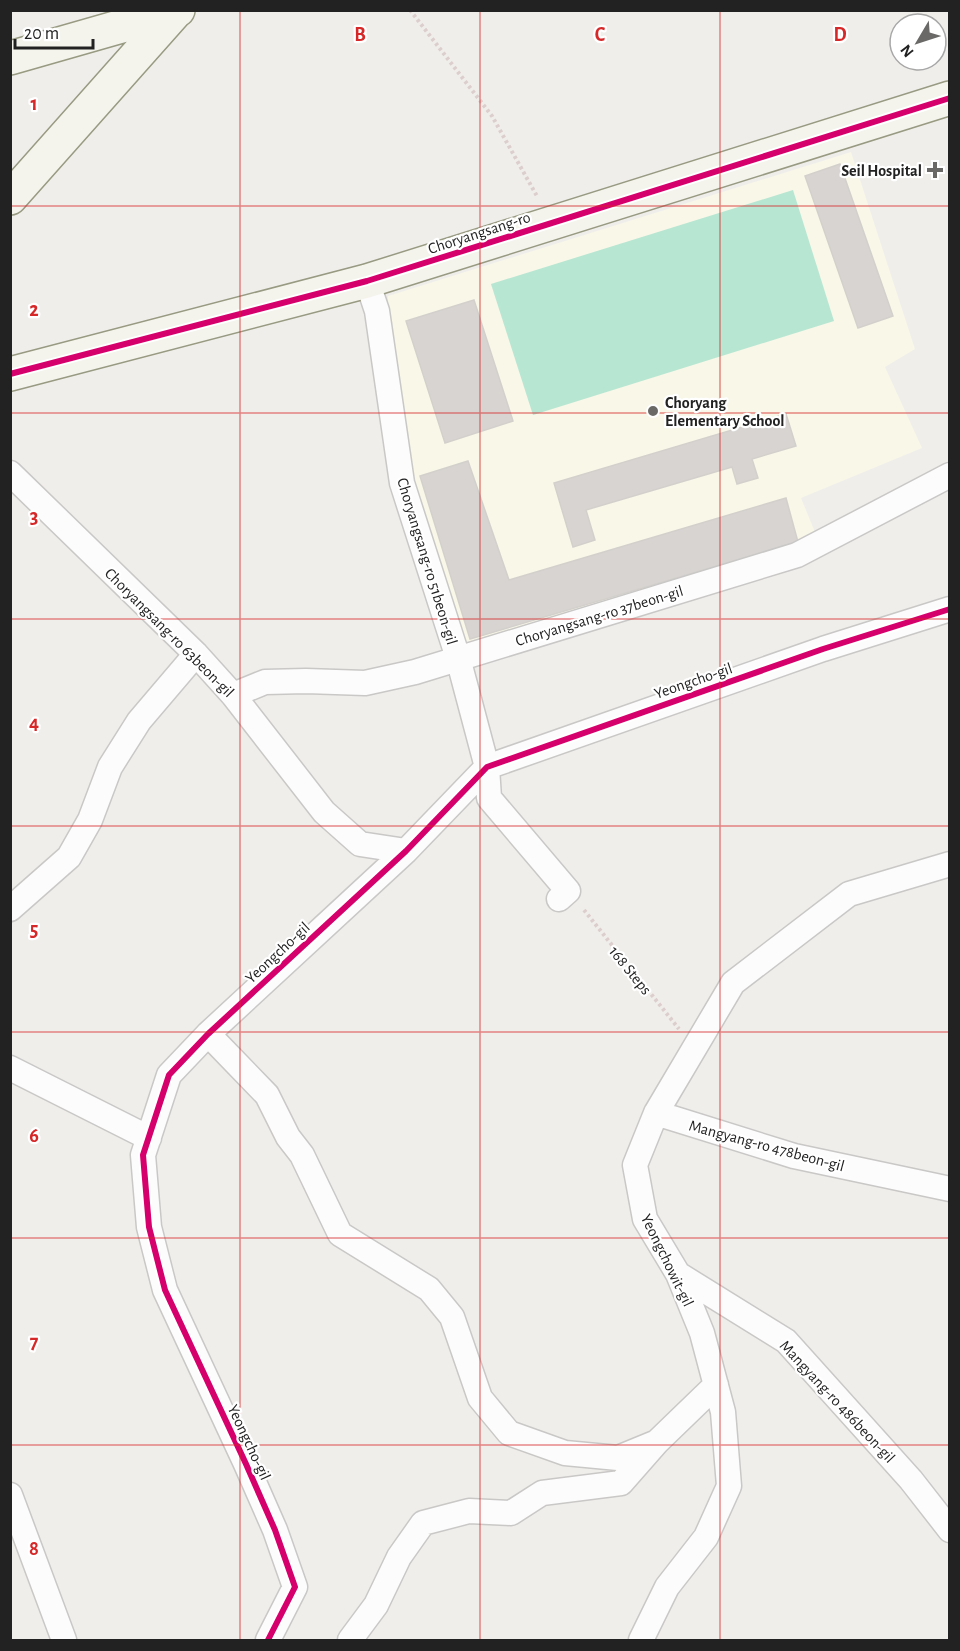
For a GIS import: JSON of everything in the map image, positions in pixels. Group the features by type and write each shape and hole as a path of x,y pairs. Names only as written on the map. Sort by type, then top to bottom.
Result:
{"street":[{"path":"10,58 177,11"},
{"path":"10,198 177,11"},
{"name":"Choryangsang-ro","path":"10,374 367,281 950,98"},
{"name":"Choryangsang-ro 51beon-gil","path":"367,281 377,311 402,483 458,658 487,767 489,798 564,895"},
{"name":"Choryangsang-ro 63beon-gil","path":"10,473 196,654 233,694 324,812 360,844 406,851"},
{"name":"Choryangsang-ro 37beon-gil","path":"233,694 265,682 365,683 415,672 797,555 950,476"},
{"name":"Yeongcho-gil","path":"267,1641 296,1587 254,1482 165,1290 149,1227 143,1155 169,1075 208,1034 406,851 487,767 823,649 950,609"},
{"path":"10,909 69,857 90,820 110,767 140,721 196,654"},
{"name":"Yeongchowit-gil","path":"641,1641 667,1587 706,1538 729,1486 723,1412 702,1334 678,1274 645,1219 635,1165 656,1113 733,982 849,894 950,864"},
{"path":"208,1034 267,1095 288,1137 302,1155 340,1234 429,1289 452,1317 480,1398 509,1432 565,1453 618,1458 657,1442"},
{"path":"10,1068 148,1138"},
{"name":"Mangyang-ro 478beon-gil","path":"656,1113 794,1156 950,1189"},
{"name":"Mangyang-ro 486beon-gil","path":"678,1274 786,1341 946,1520"},
{"path":"350,1641 376,1605 399,1557 423,1522 469,1511 511,1513 542,1493 621,1483 657,1442 716,1385"},
{"path":"10,1495 64,1641"}],"path":[{"path":"410,10 492,116 552,223"}],"shaded area":[{"name":"Choryang Elementary School","path":"851,152 915,349 885,367 922,448 801,498 817,537 466,645 408,459 388,312 388,296"}],"green space":[{"path":"793,190 834,321 533,415 491,284"}],"building":[{"path":"840,164 893,316 858,328 805,176"},
{"path":"474,300 513,421 445,443 406,321"},
{"path":"786,414 796,446 752,459 758,478 737,484 732,467 586,510 595,540 573,547 554,483"},
{"path":"468,461 509,580 786,498 798,542 470,639 420,476"}],"cycle path":[{"path":"10,374 367,281 950,98"},
{"path":"268,1640 295,1587 275,1530 165,1290 149,1227 143,1155 169,1075 208,1034 406,851 487,767 823,649 950,609"}],"place":[{"name":"Seil Hospital","path":"935,170"},
{"name":"Choryang Elementary School","path":"653,411"}]}
